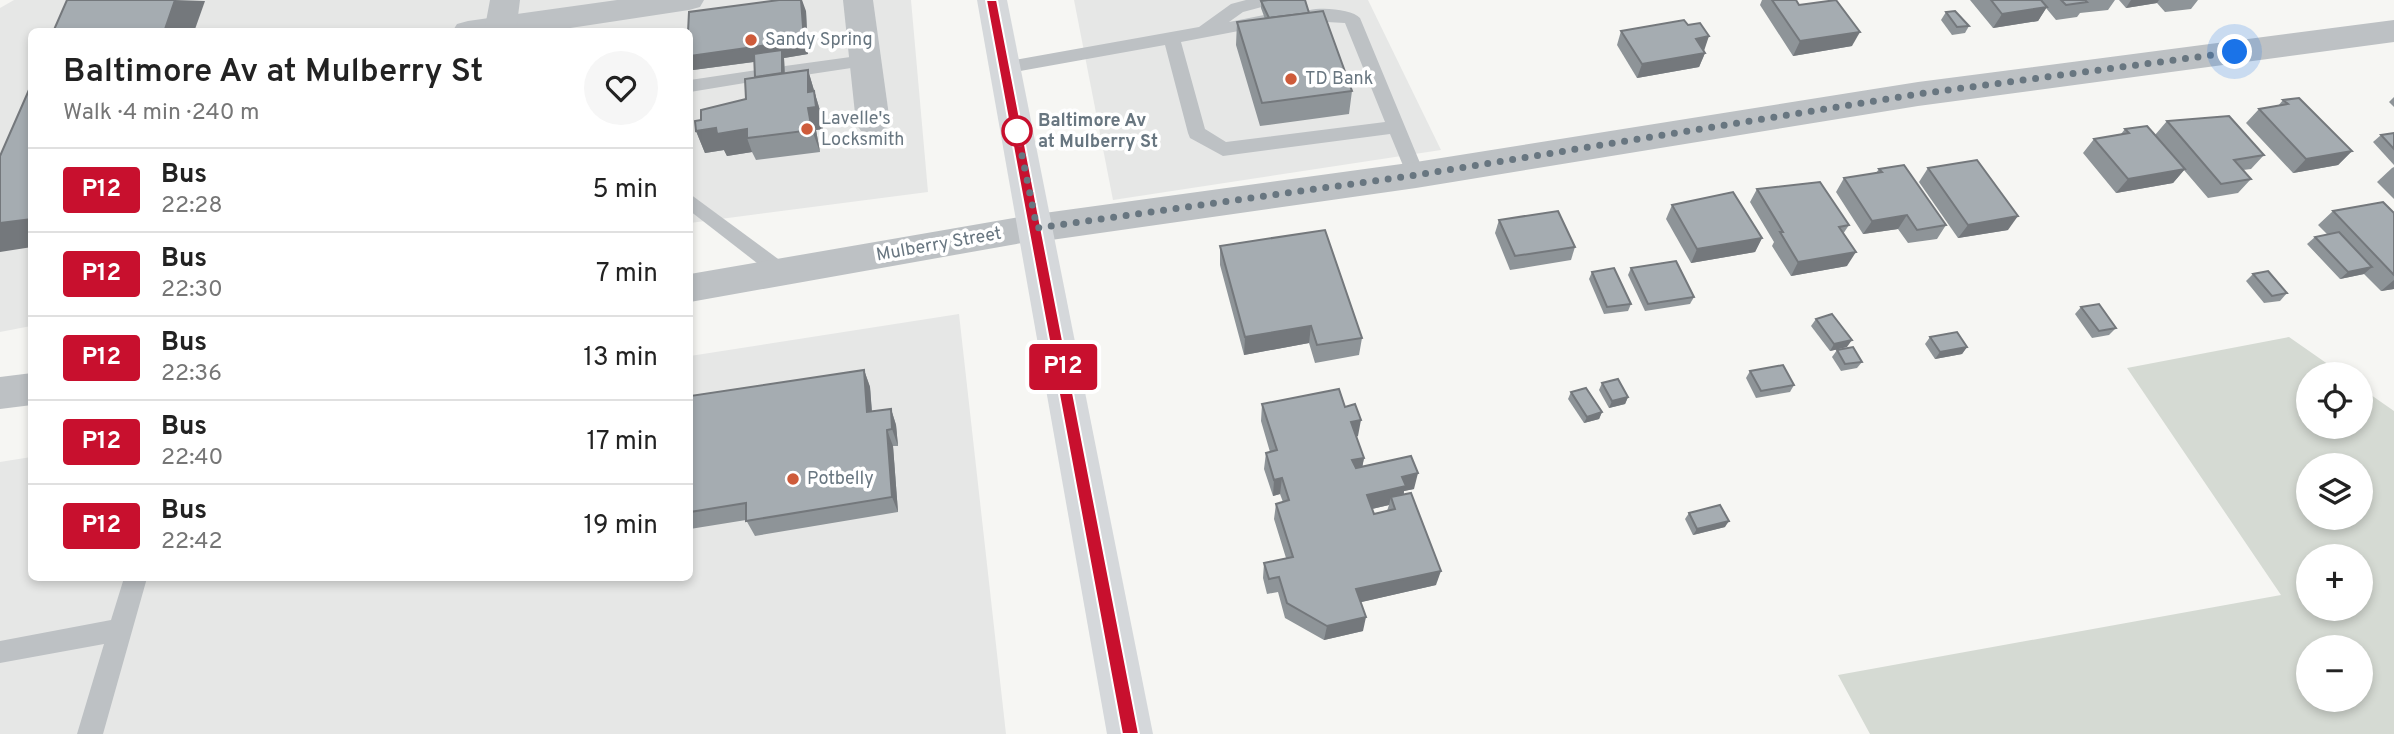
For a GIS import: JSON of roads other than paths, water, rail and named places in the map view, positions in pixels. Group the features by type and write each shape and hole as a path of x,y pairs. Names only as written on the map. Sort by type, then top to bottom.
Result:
{"main road":[{"path":"992,0 1130,734"}],"street":[{"path":"478,28 502,19 583,23 689,0"},
{"path":"858,0 873,123"},
{"name":"Mulberry Street","path":"693,287 1037,228 1416,175 1918,94 2394,31"},
{"path":"0,393 28,390"}],"lane":[{"path":"1198,34 1237,8 1267,0"},
{"path":"1328,0 1351,18 1416,175"},
{"path":"1308,15 1351,18"},
{"path":"1004,68 1172,40 1265,21"},
{"path":"1172,40 1197,133 1223,149 1395,127"},
{"path":"785,72 866,61"},
{"path":"693,86 757,76"},
{"path":"693,203 782,272"},
{"path":"90,734 134,581"},
{"path":"0,652 120,631"}],"place":[{"name":"Sandy Spring","path":"751,40"},
{"name":"TD Bank","path":"1291,79"},
{"name":"Lavelle's Locksmith","path":"807,129"},
{"name":"Baltimore Av at Mulberry St","path":"1017,131"},
{"name":"Potbelly","path":"793,479"}]}
